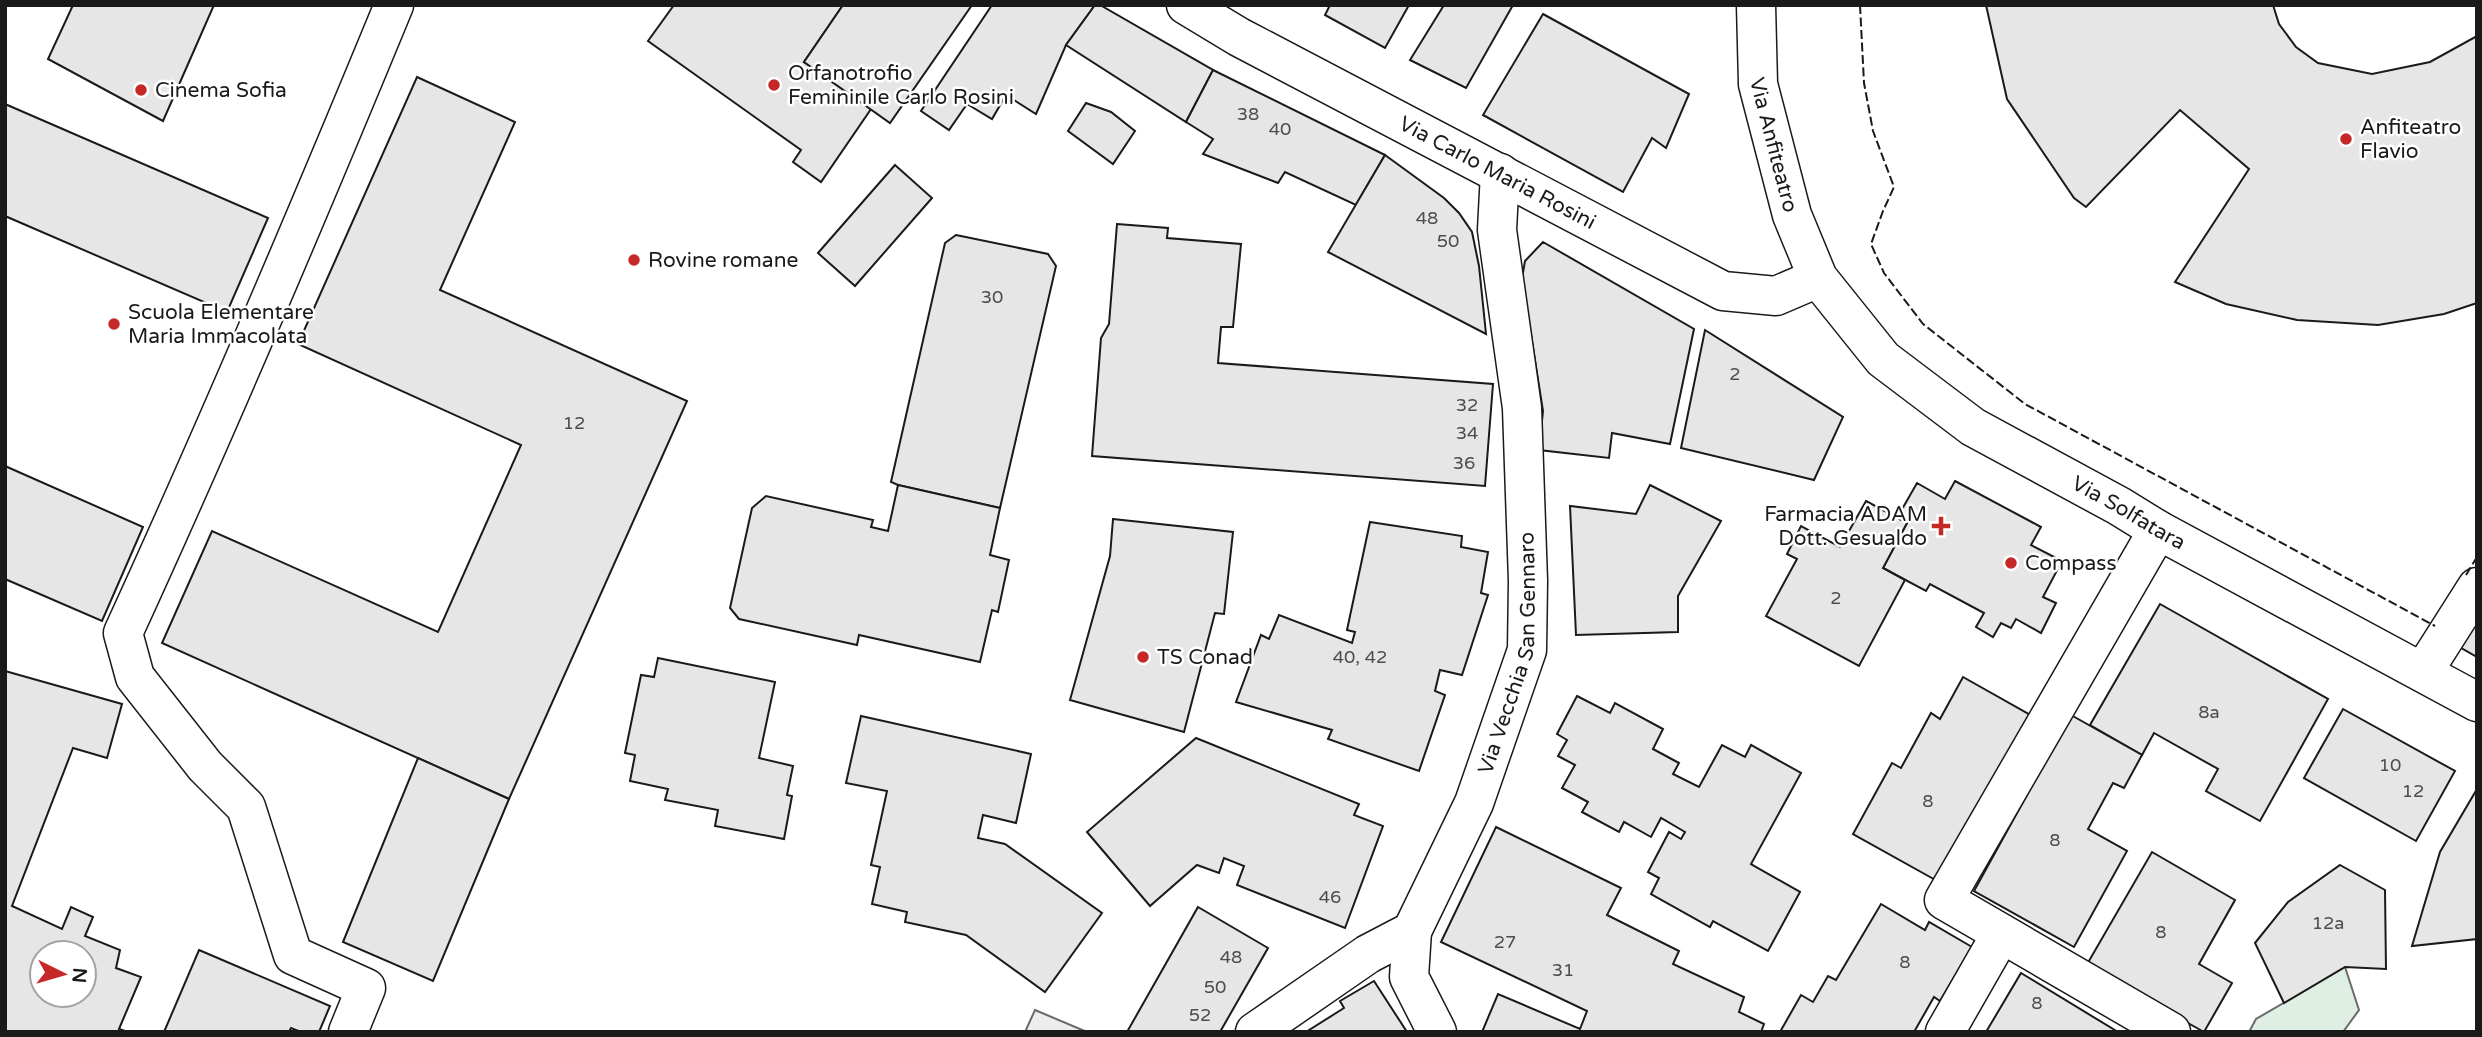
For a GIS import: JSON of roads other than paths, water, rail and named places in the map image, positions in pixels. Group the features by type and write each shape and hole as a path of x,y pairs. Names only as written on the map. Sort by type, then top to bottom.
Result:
{"street":[{"path":"348,1032 366,988 293,955 246,807 205,766 135,677 123,633 294,245 394,5"},
{"name":"Via Carlo Maria Rosini","path":"1186,5 1239,37 1723,291 1776,296 1818,278"},
{"name":"Via Anfiteatro","path":"1756,5 1758,84 1792,215 1818,278"},
{"name":"Via Vecchia San Gennaro","path":"1412,931 1474,803 1527,650 1528,581 1522,408 1497,230 1500,173"},
{"name":"Via Solfatara","path":"1818,278 1883,359 1973,427 2477,702"},
{"path":"2158,530 1944,900 2171,1032"},
{"path":"2423,672 2477,587"},
{"path":"1255,1032 1367,954 1412,931"},
{"path":"1412,931 1409,977 1437,1032"},
{"path":"1945,1032 2001,934"}],"place":[{"name":"Orfanotrofio Femininile Carlo Rosini","path":"774,85"},
{"name":"Cinema Sofia","path":"141,90"},
{"name":"Anfiteatro Flavio","path":"2346,139"},
{"name":"Rovine romane","path":"634,260"},
{"name":"Scuola Elementare Maria Immacolata","path":"114,324"},
{"name":"Farmacia ADAM Dott. Gesualdo","path":"1941,526"},
{"name":"Compass","path":"2011,563"},
{"name":"TS Conad","path":"1143,657"}]}
